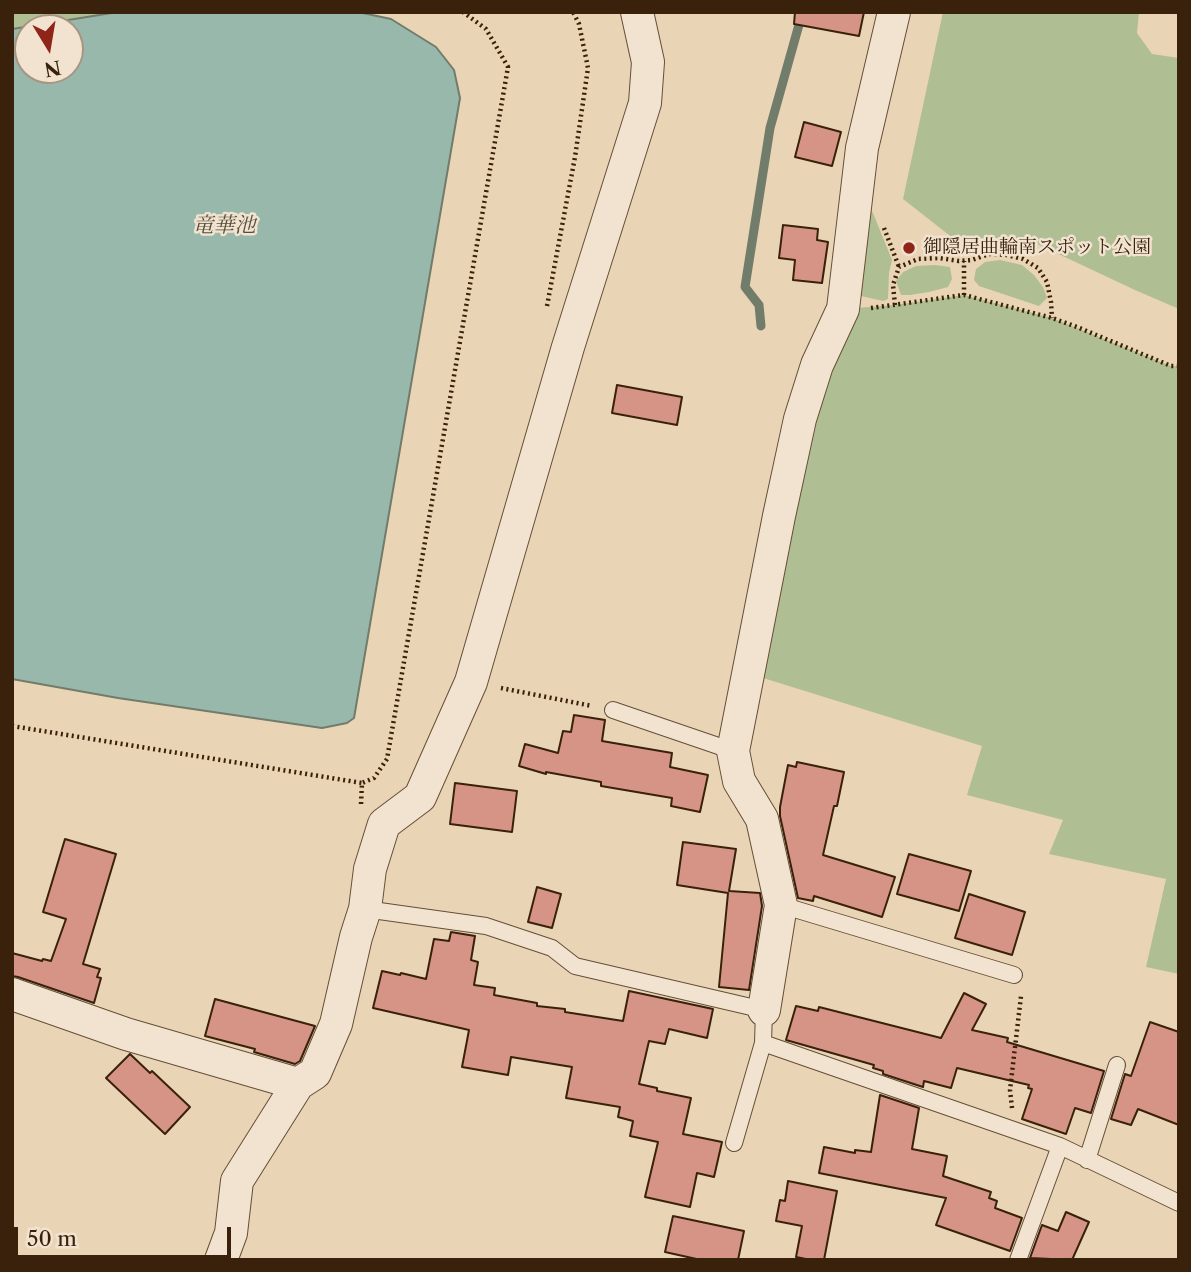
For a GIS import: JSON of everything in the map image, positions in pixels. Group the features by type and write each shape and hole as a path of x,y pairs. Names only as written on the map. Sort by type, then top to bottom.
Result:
{"street":[{"path":"221,1260 231,1233 237,1181 298,1084 315,1073 337,1024 356,937 365,909 370,869 384,824 420,797 471,682 568,347 645,103 648,62 637,12"},
{"path":"764,1010 781,905 762,819 739,781 733,751 800,419 817,365 843,309 862,148 894,12"},
{"path":"12,994 126,1034 298,1084"}],"lane":[{"path":"613,710 733,751"},
{"path":"781,905 1014,975"},
{"path":"365,909 486,926 552,948 575,966 764,1010 763,1043 734,1143"},
{"path":"763,1043 1060,1146 1179,1203"},
{"path":"1087,1160 1117,1066"},
{"path":"1018,1260 1060,1146"}],"path":[{"path":"12,726 362,783 374,778 387,759 508,67 486,29 463,12"},
{"path":"545,317 575,157 588,68 579,24 573,12"},
{"path":"895,306 893,285 899,267 918,259 959,261 989,254 1007,255 1023,259 1038,268 1047,282 1052,318"},
{"path":"964,260 964,295"},
{"path":"843,309 878,308 964,295 1052,318 1171,366 1179,366"},
{"path":"471,682 613,710"},
{"path":"362,783 361,810 392,818"},
{"path":"1014,975 1022,998 1010,1090 1014,1130"}],"green space":[{"path":"12,12 118,12 84,17 84,14 14,14 12,28"},
{"path":"943,12 1139,12 1137,33 1152,54 1179,58 1179,309 1035,243 963,246 903,199"},
{"path":"867,206 873,213 892,260 888,299 883,301 861,296 854,289"},
{"path":"1000,260 1022,265 1034,275 1047,298 1039,306 979,286 974,280 976,269 985,262"},
{"path":"916,266 950,267 952,279 948,287 901,295 896,281 903,272"},
{"path":"964,295 1052,318 1171,366 1179,366 1179,974 1146,967 1166,879 1049,854 1063,820 967,795 982,746 747,673 843,309"}],"water":[{"name":"竜華池","path":"118,12 358,12 391,19 436,47 454,70 460,98 354,718 347,723 322,728 118,698 12,679 12,29 14,84 84,84 84,17"}],"building":[{"path":"795,12 864,12 859,36 794,24"},
{"path":"804,122 841,132 832,166 795,157"},
{"path":"783,225 818,229 817,240 828,242 822,283 793,280 795,260 779,258"},
{"path":"617,385 682,397 677,425 612,413"},
{"path":"574,715 605,720 602,741 672,753 670,767 708,775 700,812 671,806 672,798 601,786 601,782 546,774 519,766 525,744 558,753 563,731 571,732"},
{"path":"797,762 844,772 823,855 895,877 882,917 814,896 813,901 798,898 780,816 788,765 796,767"},
{"path":"455,783 517,791 512,832 450,824"},
{"path":"65,839 116,854 83,964 100,969 97,977 101,978 94,1003 12,976 12,953 51,961 66,919 43,912"},
{"path":"683,842 736,849 729,891 760,893 762,906 749,990 719,987 728,893 677,885"},
{"path":"909,854 971,871 959,911 897,894"},
{"path":"537,887 561,894 552,928 528,922"},
{"path":"969,894 1025,912 1012,955 955,938"},
{"path":"451,932 475,936 471,960 478,962 474,985 495,988 494,995 537,1003 537,1006 565,1009 565,1012 623,1021 629,991 713,1009 707,1038 669,1029 665,1044 649,1041 639,1084 691,1098 683,1134 722,1142 714,1177 697,1173 690,1207 645,1197 658,1142 630,1136 633,1121 618,1117 620,1107 566,1098 572,1067 511,1057 508,1075 462,1067 469,1030 373,1008 382,971 426,979 434,939 449,941"},
{"path":"964,993 986,1004 972,1030 1008,1038 1007,1042 1104,1071 1091,1113 1075,1108 1066,1134 1022,1119 1032,1089 1028,1088 1029,1085 957,1068 951,1088 924,1081 923,1087 883,1074 883,1071 873,1068 874,1065 786,1040 796,1006 818,1011 819,1007 941,1038"},
{"path":"215,999 315,1026 300,1061 295,1064 254,1052 255,1049 205,1036"},
{"path":"1150,1022 1179,1032 1179,1125 1138,1109 1131,1125 1111,1119 1125,1074 1131,1076"},
{"path":"130,1054 190,1107 165,1134 106,1078"},
{"path":"880,1095 919,1108 912,1149 947,1156 943,1176 991,1192 989,1198 997,1201 995,1208 1022,1218 1010,1251 936,1225 946,1198 819,1173 824,1147 855,1153 855,1150 871,1152"},
{"path":"788,1181 837,1191 824,1260 796,1257 802,1226 776,1221 780,1200 785,1201"},
{"path":"1066,1212 1089,1222 1072,1260 1030,1258 1042,1225 1058,1231"},
{"path":"673,1216 744,1231 738,1260 701,1260 665,1252"}],"waterway":[{"path":"761,326 759,305 745,287 770,128 802,14"}],"place":[{"name":"御隠居曲輪南スポット公園","path":"909,248"}]}
